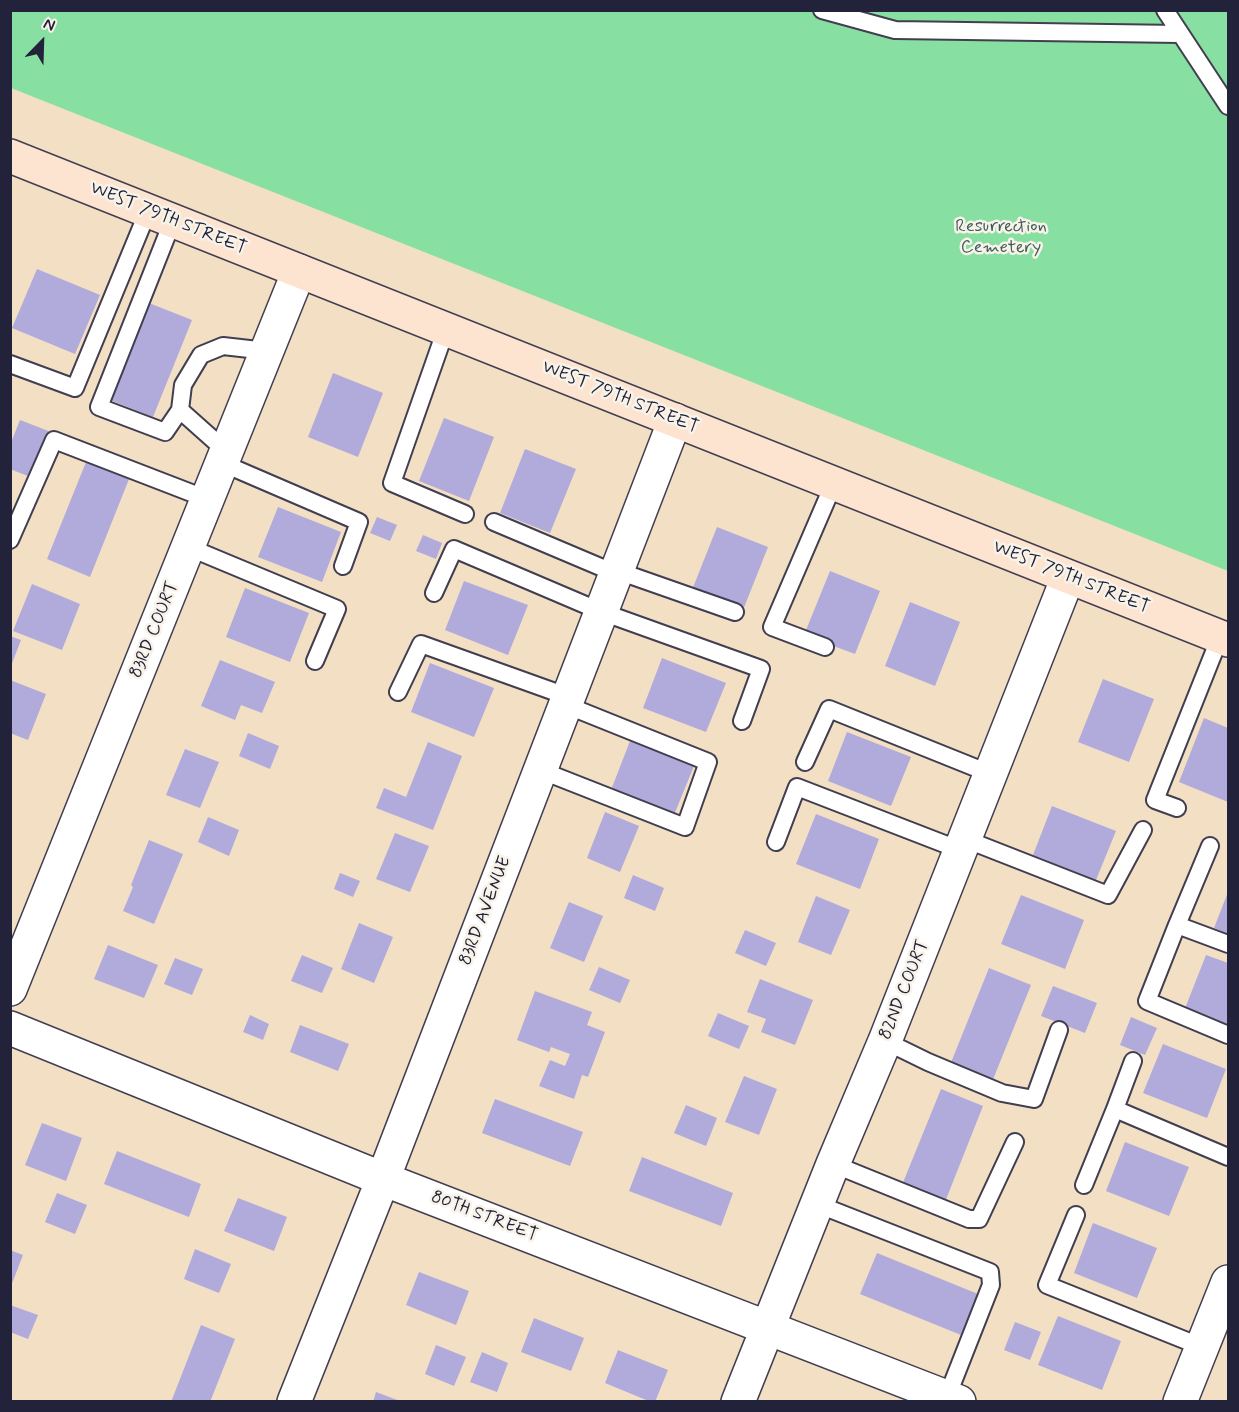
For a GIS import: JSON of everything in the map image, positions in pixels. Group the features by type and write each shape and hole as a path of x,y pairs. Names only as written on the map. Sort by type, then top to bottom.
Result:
{"main road":[{"name":"WEST 79TH STREET","path":"10,156 1225,639"}],"street":[{"name":"83RD COURT","path":"10,989 299,270"},
{"name":"83RD AVENUE","path":"294,1401 383,1179 675,420"},
{"name":"82ND COURT","path":"738,1401 885,1041 1068,577"},
{"name":"80TH STREET","path":"10,1028 383,1179 953,1399"},
{"path":"1180,1401 1228,1282"}],"lane":[{"path":"822,10 894,30 1180,34"},
{"path":"1165,10 1228,106"},
{"path":"10,364 75,388 160,216"},
{"path":"160,216 99,407 165,432 180,410 183,385 201,355 223,346 267,351"},
{"path":"446,329 392,483 465,514"},
{"path":"180,410 224,457 359,522 343,566"},
{"path":"10,540 54,440 207,499"},
{"path":"825,647 772,627 834,483"},
{"path":"494,522 617,572 735,612"},
{"path":"188,547 337,609 315,661"},
{"path":"434,593 454,549 602,612 761,669 742,721"},
{"path":"1177,808 1155,800 1225,639"},
{"path":"398,692 421,644 567,701 708,762 685,827 540,770"},
{"path":"805,762 829,709 991,774"},
{"path":"776,842 797,787 1108,895 1143,830"},
{"path":"1210,846 1147,1001 1228,1035"},
{"path":"1178,925 1228,944"},
{"path":"885,1041 1002,1093 1034,1099 1059,1030"},
{"path":"1084,1185 1133,1061"},
{"path":"1115,1109 1228,1157"},
{"path":"833,1164 969,1219 979,1220 1015,1142"},
{"path":"817,1204 990,1272 991,1285 953,1399"},
{"path":"1076,1215 1047,1285 1202,1347"}],"green space":[{"name":"Resurrection Cemetery","path":"10,11 1228,11 1228,571 11,88"}],"building":[{"path":"37,269 100,295 75,354 12,328"},
{"path":"149,303 192,320 153,417 110,400"},
{"path":"333,373 383,393 358,457 308,437"},
{"path":"444,418 494,437 469,501 419,481"},
{"path":"20,420 51,432 33,478 10,469 10,445"},
{"path":"525,449 576,469 550,533 500,513"},
{"path":"86,462 129,479 90,577 47,559"},
{"path":"278,507 341,532 322,582 258,557"},
{"path":"377,517 397,525 390,541 370,533"},
{"path":"717,527 768,547 743,610 692,590"},
{"path":"423,535 442,543 436,559 416,551"},
{"path":"830,571 880,591 855,654 804,635"},
{"path":"464,581 528,605 508,655 445,630"},
{"path":"32,584 80,604 62,650 13,631"},
{"path":"245,588 309,613 290,662 226,637"},
{"path":"910,602 960,622 935,686 885,666"},
{"path":"10,636 21,640 11,666 10,666"},
{"path":"662,658 726,683 706,732 643,708"},
{"path":"220,660 275,682 262,713 241,705 235,720 201,706"},
{"path":"430,663 494,688 474,737 411,712"},
{"path":"1103,679 1154,699 1129,762 1078,742"},
{"path":"10,680 46,694 28,740 10,733"},
{"path":"1204,718 1228,728 1228,802 1179,782"},
{"path":"847,732 911,757 891,806 828,781"},
{"path":"248,733 279,746 270,769 239,756"},
{"path":"630,741 694,766 674,815 611,790"},
{"path":"428,742 462,756 433,830 376,808 384,788 406,797"},
{"path":"185,749 219,762 200,808 166,795"},
{"path":"1052,806 1116,831 1096,880 1033,855"},
{"path":"605,812 639,826 620,872 587,858"},
{"path":"816,814 879,839 860,889 796,864"},
{"path":"208,817 239,830 229,856 198,842"},
{"path":"395,833 429,846 410,892 376,879"},
{"path":"149,840 183,854 154,924 123,911"},
{"path":"340,873 360,881 353,897 334,889"},
{"path":"633,875 664,888 655,911 624,898"},
{"path":"1228,892 1228,934 1214,928"},
{"path":"1021,895 1084,920 1065,969 1001,944"},
{"path":"816,896 850,910 831,955 798,942"},
{"path":"569,902 603,916 584,962 550,948"},
{"path":"359,923 393,937 374,983 341,969"},
{"path":"745,930 776,943 766,966 735,953"},
{"path":"108,945 158,965 144,998 94,979"},
{"path":"302,955 333,968 322,993 291,981"},
{"path":"1206,955 1228,963 1228,1029 1184,1011"},
{"path":"175,958 203,969 192,995 164,984"},
{"path":"599,967 630,980 620,1003 589,990"},
{"path":"989,968 1031,985 992,1082 950,1065"},
{"path":"760,979 813,1000 795,1045 761,1032 766,1019 747,1012"},
{"path":"1053,986 1097,1003 1085,1033 1041,1016"},
{"path":"535,991 592,1012 587,1025 605,1032 588,1077 582,1075 574,1099 539,1086 550,1060 565,1066 570,1054 551,1047 549,1052 517,1040"},
{"path":"718,1013 749,1026 739,1049 708,1036"},
{"path":"250,1015 269,1024 263,1040 243,1032"},
{"path":"1131,1017 1157,1028 1145,1055 1120,1045"},
{"path":"300,1025 349,1044 338,1071 290,1052"},
{"path":"1163,1044 1226,1069 1207,1118 1143,1093"},
{"path":"744,1076 777,1089 759,1135 725,1122"},
{"path":"941,1089 983,1106 945,1202 902,1185"},
{"path":"495,1099 583,1132 570,1166 482,1133"},
{"path":"686,1105 717,1118 706,1146 674,1133"},
{"path":"42,1123 82,1138 66,1181 25,1165"},
{"path":"1125,1142 1189,1167 1169,1216 1106,1191"},
{"path":"117,1151 201,1184 189,1217 104,1184"},
{"path":"642,1157 733,1193 721,1226 629,1191"},
{"path":"57,1193 87,1205 75,1234 45,1222"},
{"path":"238,1198 287,1217 274,1251 224,1231"},
{"path":"1093,1223 1157,1248 1137,1298 1074,1273"},
{"path":"195,1249 231,1264 219,1293 184,1279"},
{"path":"10,1250 23,1255 11,1286 10,1286"},
{"path":"877,1253 978,1294 961,1335 860,1294"},
{"path":"419,1272 469,1291 456,1325 406,1305"},
{"path":"10,1305 38,1315 28,1339 10,1332"},
{"path":"1058,1316 1121,1341 1102,1390 1038,1365"},
{"path":"534,1318 584,1338 571,1371 521,1352"},
{"path":"1015,1322 1041,1332 1030,1360 1004,1350"},
{"path":"201,1325 235,1339 210,1402 171,1402"},
{"path":"436,1345 466,1357 454,1386 425,1374"},
{"path":"618,1350 668,1370 655,1402 605,1383"},
{"path":"482,1352 508,1363 497,1392 470,1382"},
{"path":"376,1392 400,1401 400,1402 373,1402"}]}
